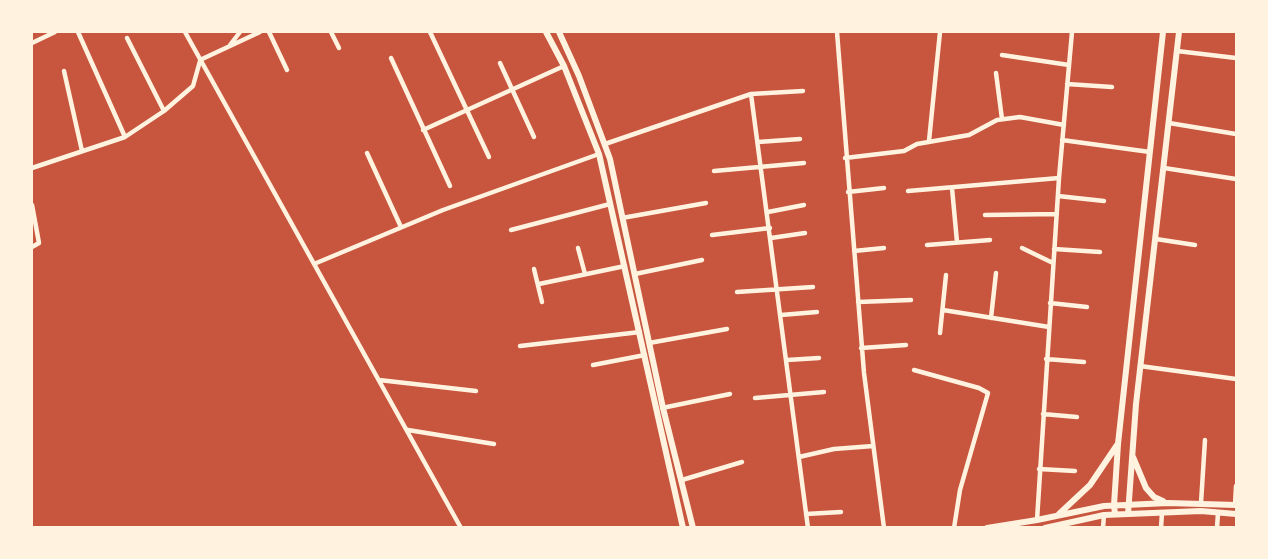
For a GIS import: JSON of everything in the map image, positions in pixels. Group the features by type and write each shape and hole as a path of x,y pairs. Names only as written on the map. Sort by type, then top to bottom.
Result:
{"main road":[{"path":"546,32 564,66 599,154 640,332 693,527"},
{"path":"559,32 605,144 649,343 683,527"},
{"path":"1115,514 1119,433 1163,32"},
{"path":"1128,514 1140,366 1179,32"},
{"path":"1119,433 1127,440 1133,437"},
{"path":"1056,516 1090,485 1118,444"},
{"path":"1132,453 1146,488 1154,497 1168,503"},
{"path":"987,527 1114,505 1236,505"},
{"path":"1045,527 1115,514 1237,514"}],"street":[{"path":"32,43 55,32"},
{"path":"78,32 125,137"},
{"path":"185,32 461,527"},
{"path":"229,46 240,32"},
{"path":"200,60 260,32"},
{"path":"270,32 287,70"},
{"path":"331,32 339,48"},
{"path":"430,32 489,158"},
{"path":"837,32 861,348 884,527"},
{"path":"929,141 940,32"},
{"path":"1037,520 1042,414 1072,32"},
{"path":"127,38 164,111"},
{"path":"1177,51 1237,58"},
{"path":"1002,55 1069,65"},
{"path":"391,58 450,186"},
{"path":"32,168 125,137 164,111 194,86 200,60"},
{"path":"500,63 534,137"},
{"path":"424,130 564,66"},
{"path":"64,71 82,151"},
{"path":"996,73 1002,119"},
{"path":"1067,84 1112,86"},
{"path":"605,144 751,94 803,91"},
{"path":"751,94 808,527"},
{"path":"845,158 904,151 929,141 969,135 1002,119 1020,117 1064,125"},
{"path":"1169,123 1237,134"},
{"path":"758,142 800,139"},
{"path":"1062,140 1150,152"},
{"path":"367,153 401,228"},
{"path":"314,264 443,210 599,154"},
{"path":"714,171 804,163"},
{"path":"1164,168 1237,179"},
{"path":"908,191 1059,178"},
{"path":"848,192 884,188"},
{"path":"952,188 957,242"},
{"path":"1058,196 1104,201"},
{"path":"622,218 706,203"},
{"path":"511,230 611,204"},
{"path":"32,205 39,243 32,247"},
{"path":"768,212 804,205"},
{"path":"985,215 1057,214"},
{"path":"712,235 770,228"},
{"path":"771,238 805,233"},
{"path":"1156,239 1195,245"},
{"path":"928,245 990,240"},
{"path":"579,247 585,274"},
{"path":"854,251 884,247"},
{"path":"1022,248 1053,263"},
{"path":"1054,250 1100,252"},
{"path":"634,274 702,260"},
{"path":"538,284 625,266"},
{"path":"534,269 542,302"},
{"path":"991,318 996,273"},
{"path":"940,333 946,275"},
{"path":"737,292 813,286"},
{"path":"858,302 911,300"},
{"path":"1050,303 1087,307"},
{"path":"943,310 1049,327"},
{"path":"782,315 817,312"},
{"path":"649,343 727,328"},
{"path":"520,346 640,332"},
{"path":"861,348 906,345"},
{"path":"593,365 646,355"},
{"path":"787,360 819,358"},
{"path":"1046,359 1084,362"},
{"path":"1140,366 1237,379"},
{"path":"914,370 979,388 988,393 960,490 954,527"},
{"path":"379,379 477,391"},
{"path":"754,398 824,392"},
{"path":"661,408 730,394"},
{"path":"1042,414 1077,417"},
{"path":"407,430 494,444"},
{"path":"1200,503 1205,440"},
{"path":"799,457 834,449 873,446"},
{"path":"682,480 743,462"},
{"path":"1039,469 1075,471"},
{"path":"1236,505 1237,486"},
{"path":"806,513 841,512"},
{"path":"1161,527 1162,512"},
{"path":"1217,527 1218,513"},
{"path":"1103,527 1104,515"}]}
